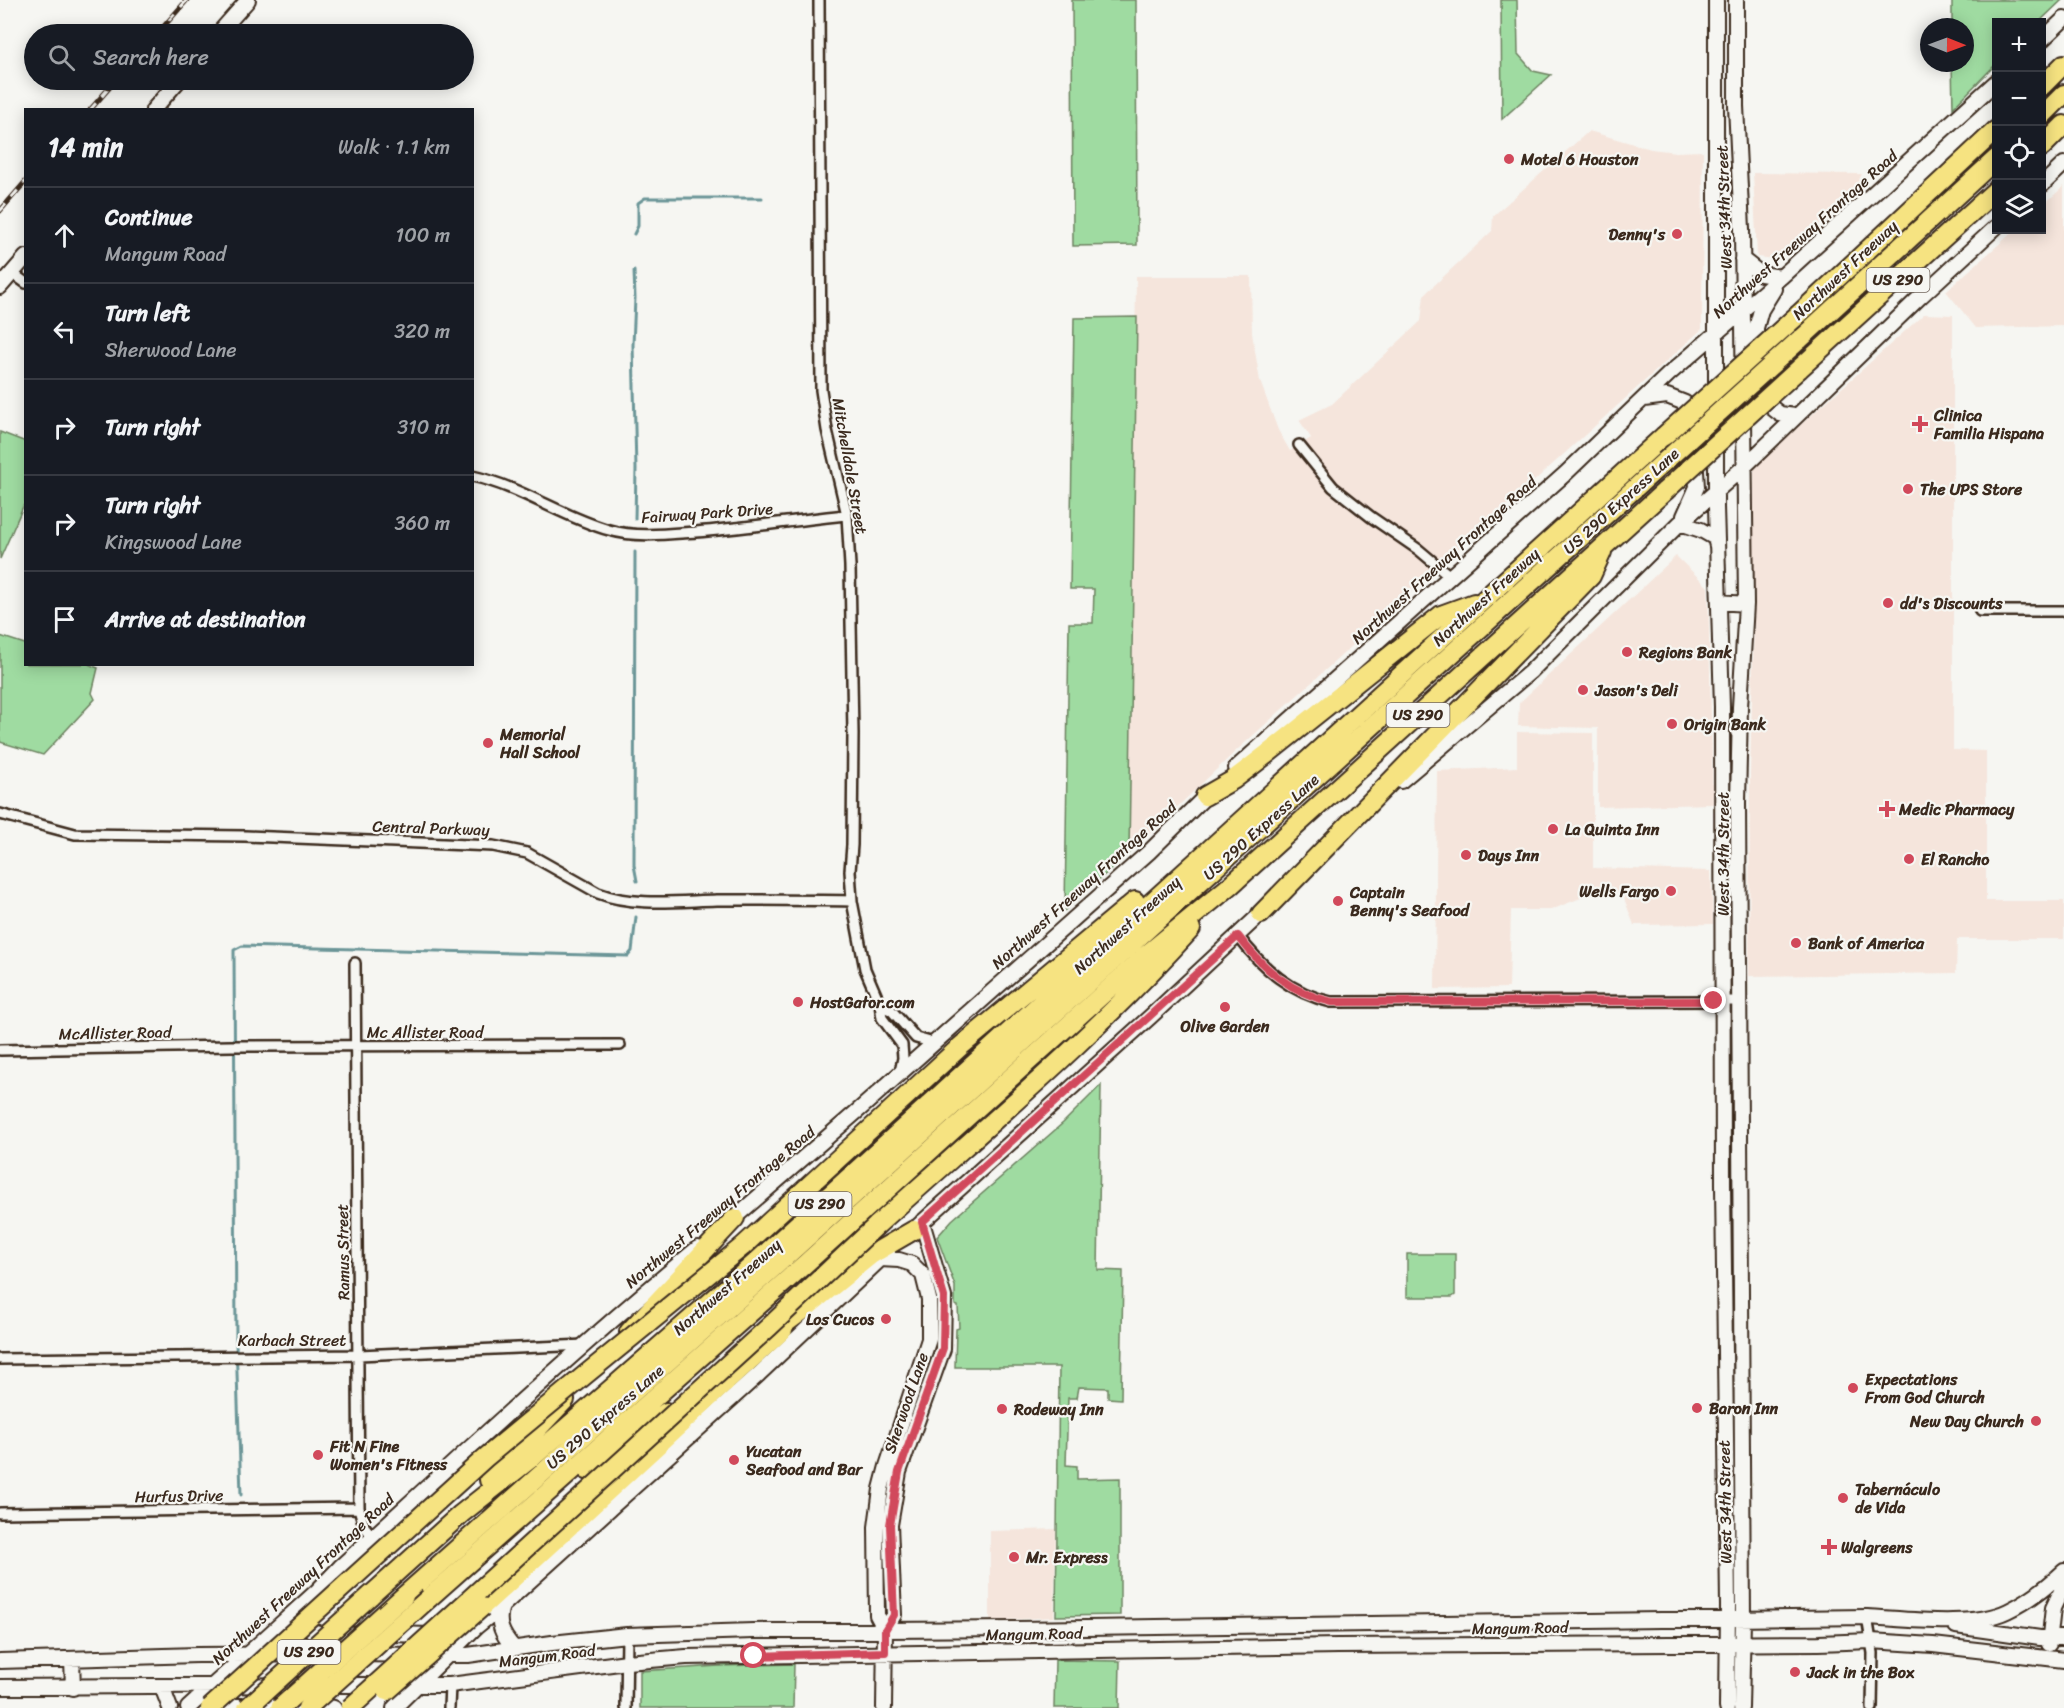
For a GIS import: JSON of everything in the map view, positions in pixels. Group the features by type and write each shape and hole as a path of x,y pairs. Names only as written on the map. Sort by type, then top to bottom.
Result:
{"highway":[{"path":"2046,82 2064,64"},
{"path":"2046,112 2064,94"},
{"path":"2046,143 2064,125"},
{"name":"Northwest Freeway","path":"247,1708 461,1514 534,1456 755,1263 1799,314 1992,133"},
{"name":"US 290 Express Lane","path":"280,1708 781,1262 1992,163"},
{"name":"Northwest Freeway","path":"307,1708 1146,955 1231,885 1992,193"},
{"path":"1261,914 1591,576 1605,546"},
{"path":"1205,796 1233,780 1267,754 1441,615 1484,599"},
{"path":"210,1708 485,1458 742,1247 1007,1007 1146,893 1172,885"},
{"path":"350,1708 1147,979 1231,885"},
{"path":"461,1514 489,1480 735,1218"},
{"path":"544,1494 568,1484 806,1308 871,1255 918,1226"},
{"path":"367,1708 482,1607 806,1308"}],"main road":[{"path":"227,24 248,0"},
{"name":"West 34th Street","path":"1716,0 1716,492 1722,707 1724,925 1727,1708"},
{"name":"West 34th Street","path":"1736,0 1736,106 1746,465 1746,604 1740,707 1738,803 1743,1620 1741,1708"},
{"path":"2046,36 2064,19"},
{"name":"Northwest Freeway Frontage Road","path":"189,1708 316,1592 340,1567 641,1294 735,1218 1149,852 1205,796 1451,577 1669,374 1715,336 1992,86"},
{"path":"155,108 170,90"},
{"path":"1715,160 1739,159"},
{"path":"2046,181 2064,164"},
{"path":"394,1708 476,1627 759,1374 880,1258 1238,936 1378,800 1530,672 1680,523 1746,465 1992,231"},
{"path":"0,286 24,259"},
{"path":"1742,259 1761,274 1781,277 1761,310 1756,328 1756,370 1766,403 1780,414 1795,416"},
{"path":"1644,399 1667,396 1685,403 1694,425 1697,487 1680,523"},
{"path":"1680,523 1701,530 1715,538 1717,546"},
{"path":"1719,602 1746,604"},
{"path":"1722,707 1740,707"},
{"path":"1724,925 1740,924"},
{"name":"Sherwood Lane","path":"885,1630 894,1615 890,1525 899,1472 943,1348 944,1297 918,1226"},
{"path":"1724,1236 1741,1236"},
{"name":"Sherwood Lane","path":"880,1258 912,1264 922,1275 929,1299 929,1339 887,1466 879,1499 876,1527 877,1615 885,1630 884,1708"},
{"name":"Mangum Road","path":"0,1661 248,1654 468,1655 627,1635 753,1631 1867,1617 1933,1621 1980,1619 2008,1612 2045,1589 2064,1571"},
{"path":"2047,1658 2053,1608 2064,1585"},
{"path":"316,1592 306,1611 304,1624 309,1630 317,1633 439,1635 476,1627"},
{"path":"502,1606 499,1615 500,1628 506,1640 514,1648"},
{"path":"1579,1621 1579,1644"},
{"name":"Mangum Road","path":"1933,1621 2040,1638 2064,1638"},
{"path":"1337,1623 1338,1646"},
{"path":"1015,1651 1016,1629"},
{"path":"753,1631 754,1656"},
{"name":"Mangum Road","path":"0,1687 450,1685 627,1662 686,1657 885,1652 1871,1641 2064,1659"},
{"path":"72,1659 73,1688"},
{"path":"162,1687 170,1708"},
{"path":"198,1708 228,1705 334,1708"}],"street":[{"name":"Mitchelldale Street","path":"819,0 821,390 827,430 847,515 853,734 850,871 852,901 865,969 880,1004 882,1018 902,1045 903,1058 900,1074"},
{"path":"12,273 24,282"},
{"path":"1299,445 1333,487 1371,518 1419,550 1451,577"},
{"name":"Fairway Park Drive","path":"474,477 523,494 563,513 609,530 622,532 658,535 847,515"},
{"path":"1980,611 2064,611"},
{"name":"Central Parkway","path":"0,814 75,834 245,836 493,846 527,853 598,893 627,900 651,902 770,899 852,901"},
{"path":"1238,936 1249,951 1275,977 1315,998 1332,1002 1740,1001"},
{"name":"Ramus Street","path":"355,963 359,1508 364,1526 373,1537"},
{"name":"Mitchelldale Street","path":"880,1004 892,1011 916,1038 934,1043"},
{"name":"Mc Allister Road","path":"231,1046 620,1045"},
{"name":"McAllister Road","path":"0,1050 231,1046"},
{"name":"Karbach Street","path":"0,1359 359,1354 585,1345"},
{"name":"Hurfus Drive","path":"0,1513 359,1508"},
{"path":"1867,1617 1873,1653 1872,1708"},
{"path":"626,1708 627,1635"},
{"path":"449,1708 450,1685"}],"shaded area":[{"path":"1589,131 1651,149 1676,152 1703,151 1702,329 1237,750 1129,853 1136,276 1251,276 1252,333 1260,381 1278,430 1290,451 1311,438 1299,420 1332,404 1421,321 1424,295 1492,231 1493,216"},
{"path":"1753,173 1862,174 1852,194 1781,260 1757,257"},
{"path":"2064,186 2064,326 1976,328 1946,291 2010,234 2046,234 2046,202"},
{"path":"1924,314 1953,315 1953,750 1986,751 1986,901 2064,901 2064,939 1957,939 1956,973 1749,976 1754,469"},
{"path":"1676,556 1708,587 1713,804 1598,807 1598,728 1518,726 1519,703"},
{"path":"1517,732 1593,733 1593,868 1711,871 1713,924 1634,925 1622,893 1593,893 1551,910 1511,910 1509,988 1435,989 1437,771 1517,767"},
{"path":"1056,1529 1054,1617 990,1621 990,1531"}],"green space":[{"path":"1072,0 1136,0 1137,245 1073,246"},
{"path":"1501,0 1517,0 1518,54 1533,71 1551,75 1502,119"},
{"path":"1952,0 2062,0 2043,18 1992,18 1992,68 1953,108 1952,72 1974,72 1974,18 1952,18"},
{"path":"1137,317 1129,853 1065,910 1069,623 1093,623 1094,589 1070,589 1074,318"},
{"path":"0,432 24,441 24,504 0,559"},
{"path":"0,636 24,644 24,666 93,666 98,668 92,693 95,699 43,755 0,742"},
{"path":"1101,1085 1098,1270 1123,1271 1121,1399 1108,1398 1108,1388 1079,1387 1077,1398 1068,1398 1066,1465 1077,1466 1077,1479 1120,1478 1120,1615 1056,1616 1059,1367 955,1367 956,1329 959,1328 958,1306 955,1305 955,1286 937,1237 952,1220 1063,1123"},
{"path":"1407,1254 1455,1254 1455,1295 1452,1297 1407,1297"},
{"path":"1055,1660 1120,1661 1119,1708 1054,1708"},
{"path":"794,1664 793,1708 640,1708 640,1671"}],"waterway":[{"path":"634,234 638,226 638,203 645,198 762,198"},
{"path":"634,271 635,519"},
{"path":"635,552 634,865 637,881"},
{"path":"241,1495 236,1342 234,950 242,946 628,956 632,951 636,917"}],"railway":[{"path":"166,24 187,0"},
{"path":"92,108 107,90"},
{"path":"0,211 24,183"}],"place":[{"name":"Motel 6 Houston","path":"1509,159"},
{"name":"Denny's","path":"1677,234"},
{"name":"Clinica Familia Hispana","path":"1920,424"},
{"name":"The UPS Store","path":"1908,489"},
{"name":"dd's Discounts","path":"1888,603"},
{"name":"Regions Bank","path":"1627,652"},
{"name":"Jason's Deli","path":"1583,690"},
{"name":"Origin Bank","path":"1672,724"},
{"name":"Memorial Hall School","path":"488,743"},
{"name":"Medic Pharmacy","path":"1887,809"},
{"name":"La Quinta Inn","path":"1553,829"},
{"name":"Days Inn","path":"1466,855"},
{"name":"El Rancho","path":"1909,859"},
{"name":"Wells Fargo","path":"1671,891"},
{"name":"Captain Benny's Seafood","path":"1338,901"},
{"name":"Bank of America","path":"1796,943"},
{"name":"HostGator.com","path":"798,1002"},
{"name":"Olive Garden","path":"1225,1007"},
{"name":"Los Cucos","path":"886,1319"},
{"name":"Expectations From God Church","path":"1853,1388"},
{"name":"Baron Inn","path":"1697,1408"},
{"name":"Rodeway Inn","path":"1002,1409"},
{"name":"New Day Church","path":"2036,1421"},
{"name":"Fit N Fine Women's Fitness","path":"318,1455"},
{"name":"Yucatan Seafood and Bar","path":"734,1460"},
{"name":"Tabernáculo de Vida","path":"1843,1498"},
{"name":"Walgreens","path":"1829,1547"},
{"name":"Mr. Express","path":"1014,1557"},
{"name":"Jack in the Box","path":"1795,1672"}],"route":[{"path":"754,1656 885,1652 885,1630 894,1615 890,1525 899,1472 943,1348 944,1297 922,1222 1238,936 1249,951 1275,977 1315,998 1332,1002 1714,1001"}]}
